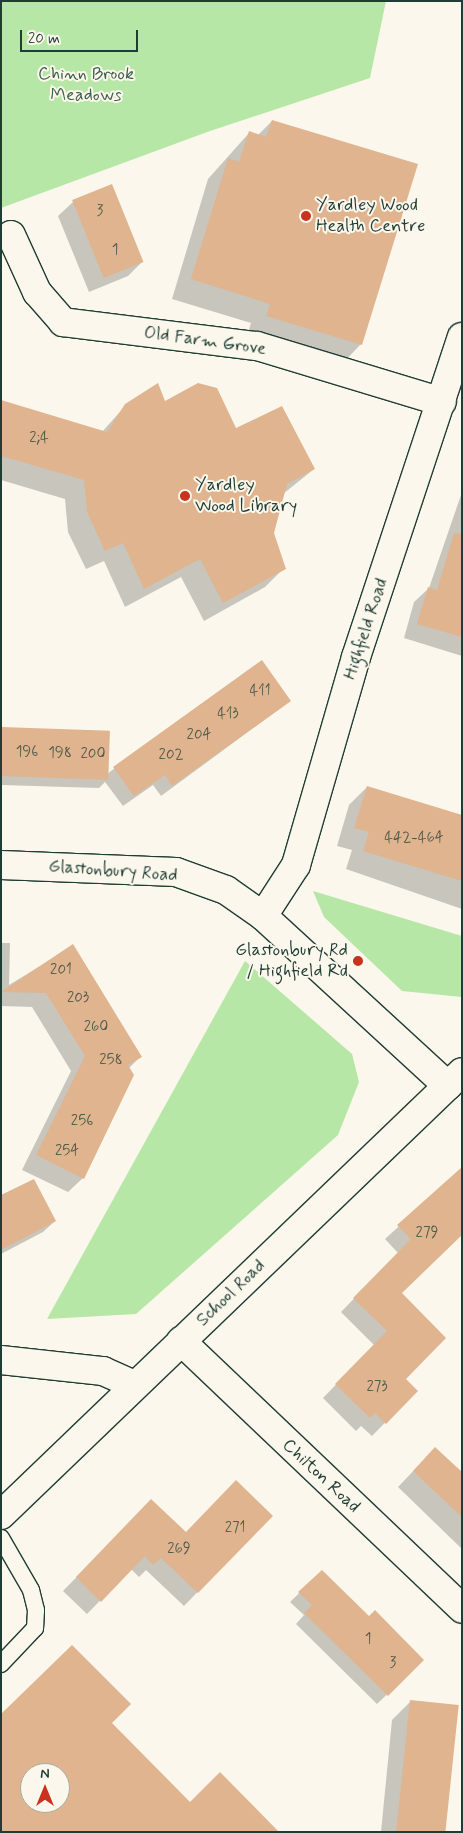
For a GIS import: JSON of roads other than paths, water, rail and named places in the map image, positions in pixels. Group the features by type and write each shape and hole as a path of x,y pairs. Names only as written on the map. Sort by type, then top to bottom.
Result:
{"street":[{"name":"Old Farm Grove","path":"11,235 37,292 63,322 257,346 442,402"},
{"name":"Highfield Road","path":"263,916 296,865 356,657 462,337"},
{"name":"Glastonbury Road","path":"1,865 176,872 226,890 263,916 455,1079"},
{"name":"School Road","path":"1,1515 455,1079"},
{"name":"Chilton Road","path":"181,1341 462,1609"},
{"path":"1,1360 103,1370 136,1385"}],"lane":[{"path":"1,1538 31,1590 36,1610 35,1628 1,1664"}],"place":[{"name":"Yardley Wood Health Centre","path":"306,216"},
{"name":"Yardley Wood Library","path":"185,496"},
{"name":"Glastonbury Rd / Highfield Rd","path":"358,961"}],"park label":[{"name":"Chinn Brook Meadows","path":"86,85"}]}
